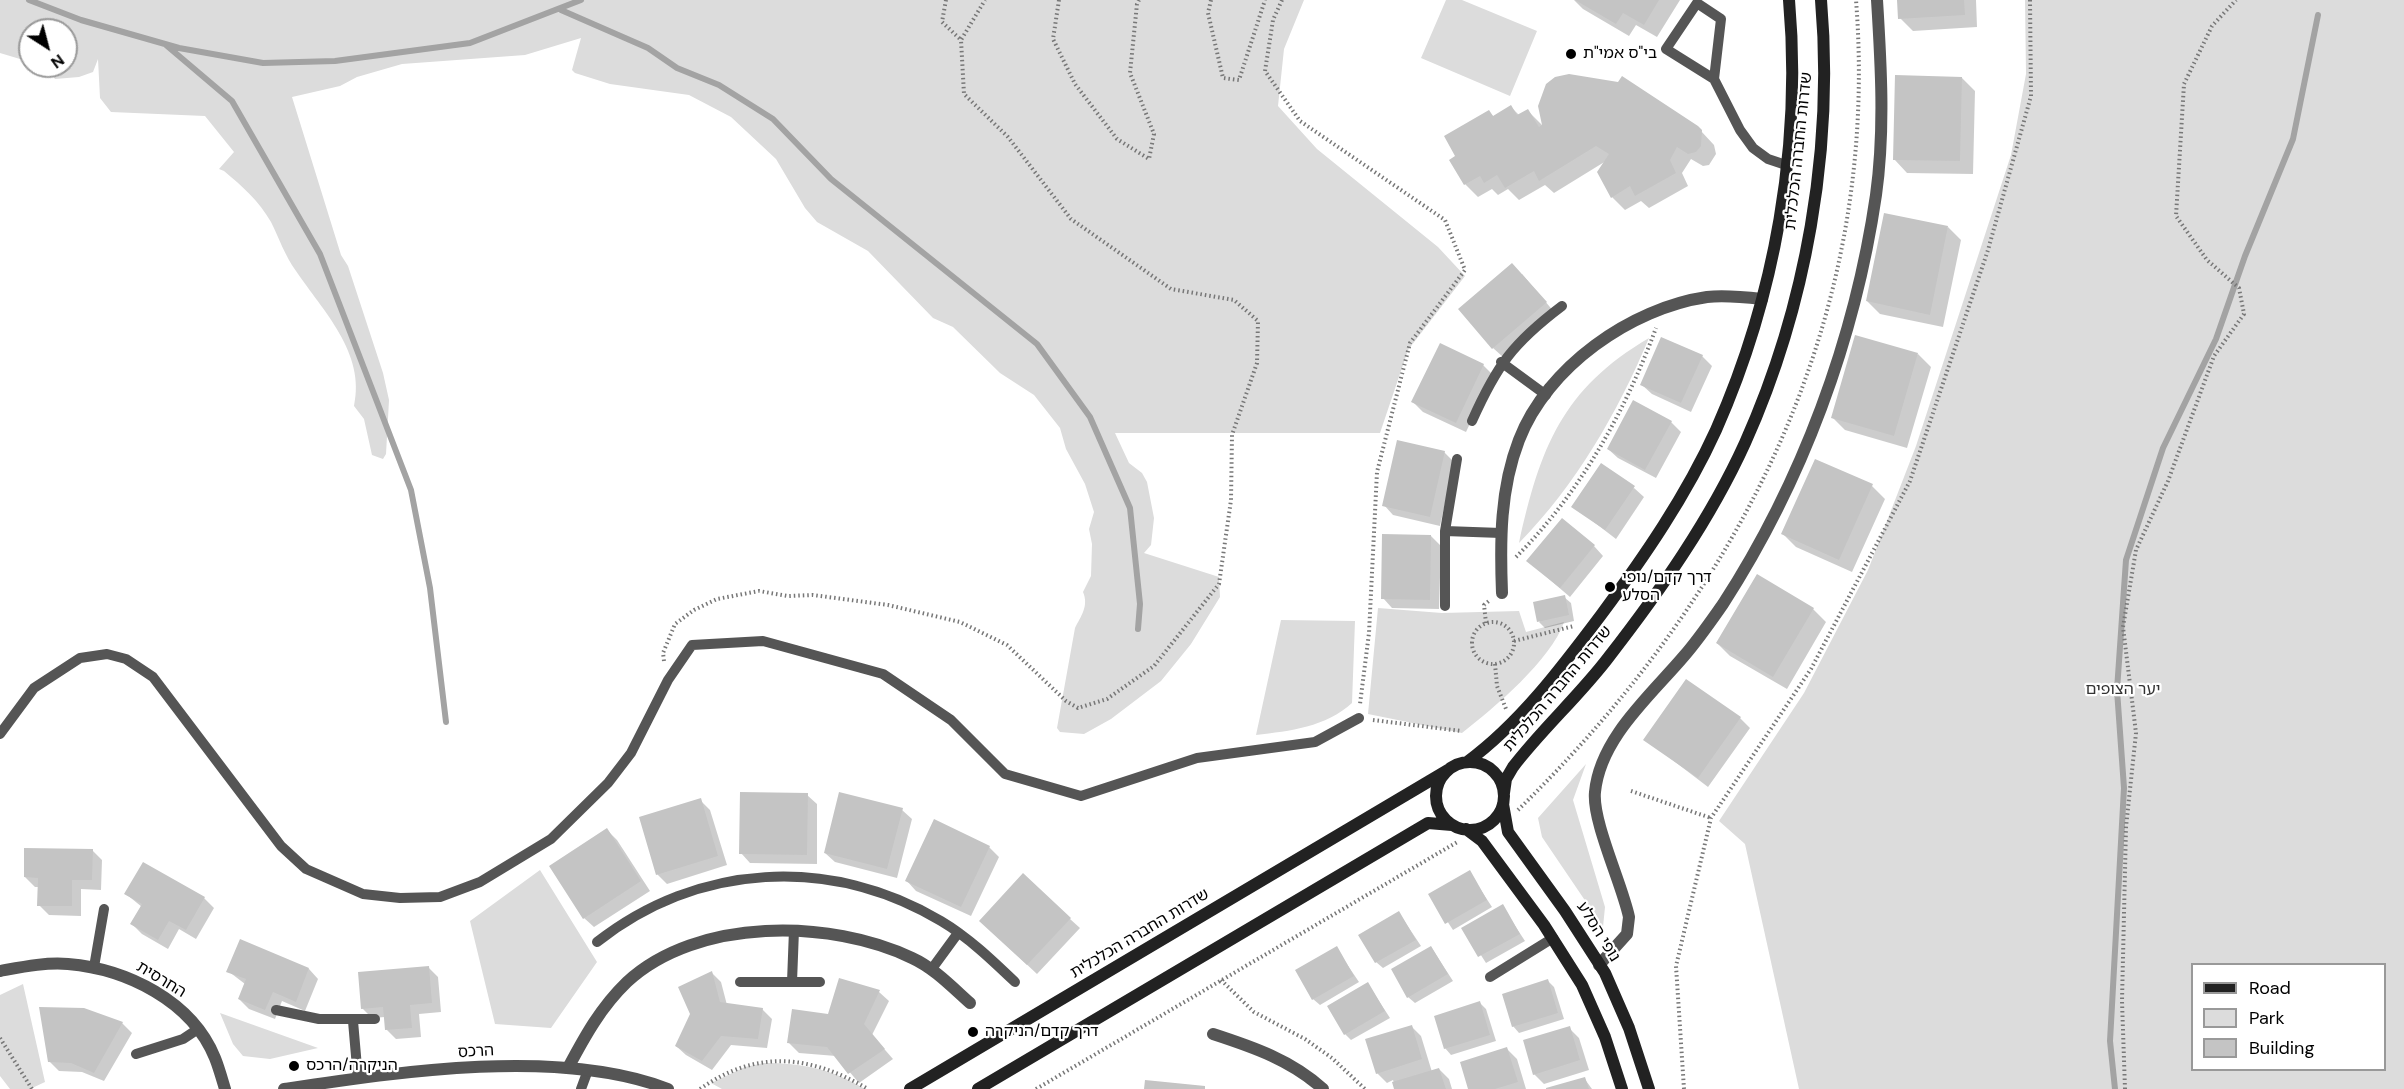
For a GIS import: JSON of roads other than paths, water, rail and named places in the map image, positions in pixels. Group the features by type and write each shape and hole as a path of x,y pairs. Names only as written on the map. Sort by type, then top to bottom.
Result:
{"main road":[{"name":"שדרות החברה הכלכלית","path":"1467,762 1513,720 1554,675 1597,620 1655,538 1695,472 1731,394 1762,299 1777,231 1786,165 1793,72 1789,0"},
{"name":"שדרות החברה הכלכלית","path":"1503,799 1506,779 1513,767 1608,658 1681,556 1723,486 1760,406 1794,301 1815,192 1824,72 1821,0"},
{"path":"1452,825 1442,815 1436,797 1440,779 1448,770 1467,762 1485,765 1497,776 1503,799 1490,823 1469,831"},
{"name":"שדרות החברה הכלכלית","path":"910,1089 1448,770"},
{"name":"נופי הסלע","path":"1503,799 1508,832 1565,911 1599,965 1629,1028 1649,1089"},
{"path":"978,1089 1428,823 1452,825 1469,831 1482,841 1553,938 1582,985 1594,1011 1622,1089"}],"street":[{"path":"1599,965 1627,934 1629,917 1599,816 1595,793 1602,765 1611,745 1687,653 1722,604 1762,538 1796,468 1847,331 1876,193 1881,123 1877,0"},
{"path":"1502,593 1501,533 1508,475 1519,440 1532,413 1546,395 1589,350 1630,324 1662,310 1708,297 1731,296 1762,299"},
{"path":"568,1068 591,1026 609,1000 629,981 653,964 681,950 736,934 794,930 840,935 886,947 915,959 970,1003"},
{"name":"החרסית","path":"0,972 31,966 66,964 94,967 130,978 181,1010 198,1029 215,1057 225,1089"},
{"path":"1213,1034 1264,1051 1290,1064 1323,1089"},
{"name":"הרכס","path":"287,1089 358,1078 489,1068 588,1070 641,1080 668,1089"}],"lane":[{"path":"1714,79 1721,19 1697,3 1666,49 1714,79 1740,130 1753,148 1768,159 1786,165"},
{"path":"1472,421 1501,362 1521,340 1562,306"},
{"path":"1501,362 1546,395"},
{"path":"1445,606 1445,531 1457,459"},
{"path":"1445,531 1501,533"},
{"path":"0,734 34,688 80,658 107,654 126,659 153,676 281,846 306,869 363,894 400,898 440,897 480,882 551,839 608,783 631,753 668,680 693,645 763,641 883,674 951,720 1005,774 1081,795 1197,758 1315,742 1359,718"},
{"path":"597,942 626,920 654,904 693,889 727,880 760,878 823,880 857,887 919,908 958,933 1015,982"},
{"path":"94,967 104,909"},
{"path":"792,982 794,930"},
{"path":"931,970 958,933"},
{"path":"1490,977 1553,938"},
{"path":"740,982 820,982"},
{"path":"276,1010 319,1019 353,1021 375,1019"},
{"path":"353,1021 358,1078"},
{"path":"136,1054 183,1039 198,1029"},
{"path":"581,1089 588,1070"}],"waterway":[{"path":"29,0 81,20 179,48 263,63 335,61 470,43 581,0"},
{"path":"561,10 648,48 677,68 719,85 773,119 831,179 1037,344 1090,417 1130,508 1140,604 1138,629"},
{"path":"2115,1089 2110,1041 2124,788 2117,690 2126,560 2163,448 2216,339 2245,256 2293,139 2318,15"},
{"path":"166,45 232,101 320,254 411,490 430,588 446,722"}],"place":[{"name":"בי\"ס אמי\"ת","path":"1571,54"},
{"name":"דרך קדם/נופי הסלע","path":"1610,587"},
{"name":"דרך קדם/הניקרה","path":"973,1032"},
{"name":"הניקרה/הרכס","path":"294,1066"}],"park label":[{"name":"יער הצופים","path":"2123,690"}]}
